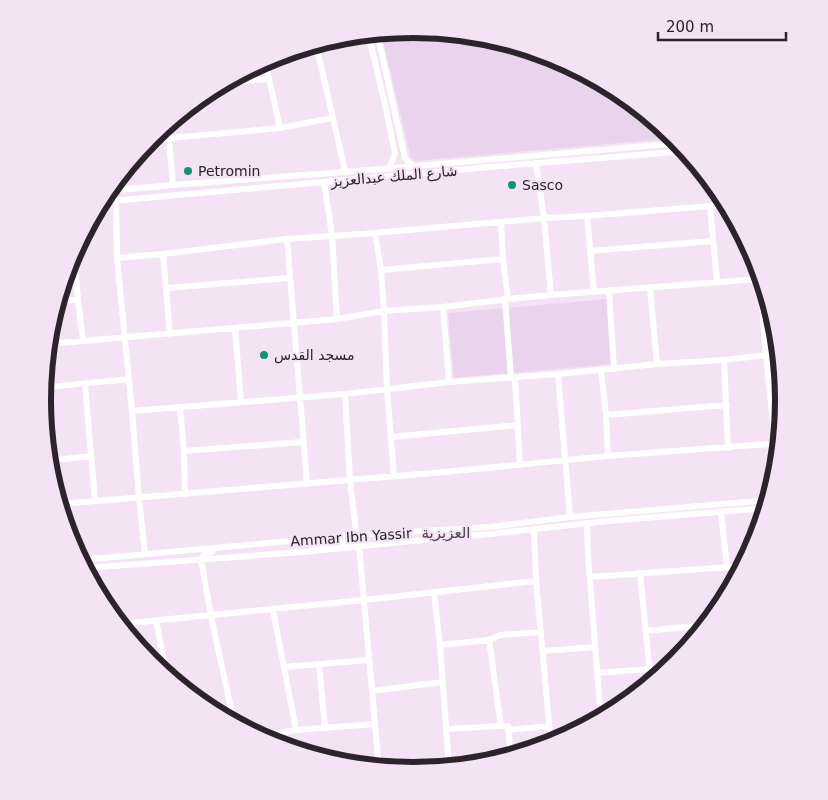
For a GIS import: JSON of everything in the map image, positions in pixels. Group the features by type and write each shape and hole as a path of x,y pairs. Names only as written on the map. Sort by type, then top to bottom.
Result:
{"street":[{"path":"379,39 406,161 413,165"},
{"path":"370,41 395,154 389,168"},
{"path":"317,51 344,171"},
{"path":"267,69 280,128"},
{"path":"243,81 269,79"},
{"path":"163,139 280,128 332,118"},
{"path":"169,138 173,185"},
{"name":"شارع الملك عبدالعزيز","path":"119,190 670,144"},
{"path":"395,154 404,152"},
{"name":"شارع الملك عبدالعزيز","path":"112,201 678,152"},
{"path":"536,163 544,218 551,295"},
{"path":"324,182 332,235 337,319"},
{"path":"116,200 116,258 132,411 138,498 145,554"},
{"path":"116,258 332,235 719,205"},
{"path":"710,206 717,282"},
{"path":"587,216 594,292"},
{"path":"501,223 520,465"},
{"path":"376,233 381,270 387,390 394,476"},
{"path":"287,239 307,483"},
{"path":"590,251 713,241"},
{"path":"163,254 170,334"},
{"path":"381,270 503,259"},
{"path":"76,271 83,341"},
{"path":"166,288 290,278"},
{"path":"56,343 337,319 384,311 443,307 506,299 756,279"},
{"path":"650,288 656,364"},
{"path":"609,291 614,369"},
{"path":"762,299 766,355 776,426"},
{"path":"66,301 78,300"},
{"path":"443,307 449,382"},
{"path":"764,322 768,322"},
{"path":"235,328 241,402"},
{"path":"132,411 300,398 449,382 766,355"},
{"path":"724,360 728,448"},
{"path":"601,370 608,456"},
{"path":"558,374 570,518"},
{"path":"52,387 129,380"},
{"path":"85,384 95,501"},
{"path":"299,552 329,544 357,540 358,535 350,480 345,394"},
{"path":"606,415 727,405"},
{"path":"180,407 185,494"},
{"path":"391,437 518,425"},
{"path":"184,451 303,442"},
{"path":"67,503 773,443"},
{"path":"57,460 91,456"},
{"name":"Ammar Ibn Yassir","path":"89,559 358,535 489,527 762,501"},
{"name":"Ammar Ibn Yassir","path":"93,567 299,552 586,523 759,509"},
{"path":"722,513 727,567"},
{"path":"586,523 600,710"},
{"path":"534,529 536,581 551,736"},
{"path":"230,712 201,559 205,553 238,546"},
{"path":"359,546 378,760"},
{"path":"590,577 736,566"},
{"path":"640,573 650,676"},
{"path":"128,623 272,610 536,581"},
{"path":"434,593 440,645 448,761"},
{"path":"272,610 296,730"},
{"path":"156,621 165,663"},
{"path":"646,631 697,626"},
{"path":"440,645 489,640 500,635 541,632"},
{"path":"489,640 501,726"},
{"path":"543,651 596,647"},
{"path":"284,667 369,660"},
{"path":"319,664 325,728"},
{"path":"598,673 649,669"},
{"path":"372,691 442,682"},
{"path":"273,734 296,730 375,724"},
{"path":"446,729 508,726 509,750"},
{"path":"508,730 550,726"}],"shaded area":[{"path":"438,38 485,44 531,57 553,65 595,86 635,112 665,139 414,161 411,158 383,39"},
{"path":"607,299 612,364 454,378 448,313"}],"place":[{"name":"Petromin","path":"188,171"},
{"name":"Sasco","path":"512,185"},
{"name":"مسجد القدس","path":"264,355"}],"district":[{"name":"العزيزية","path":"446,533"}]}
